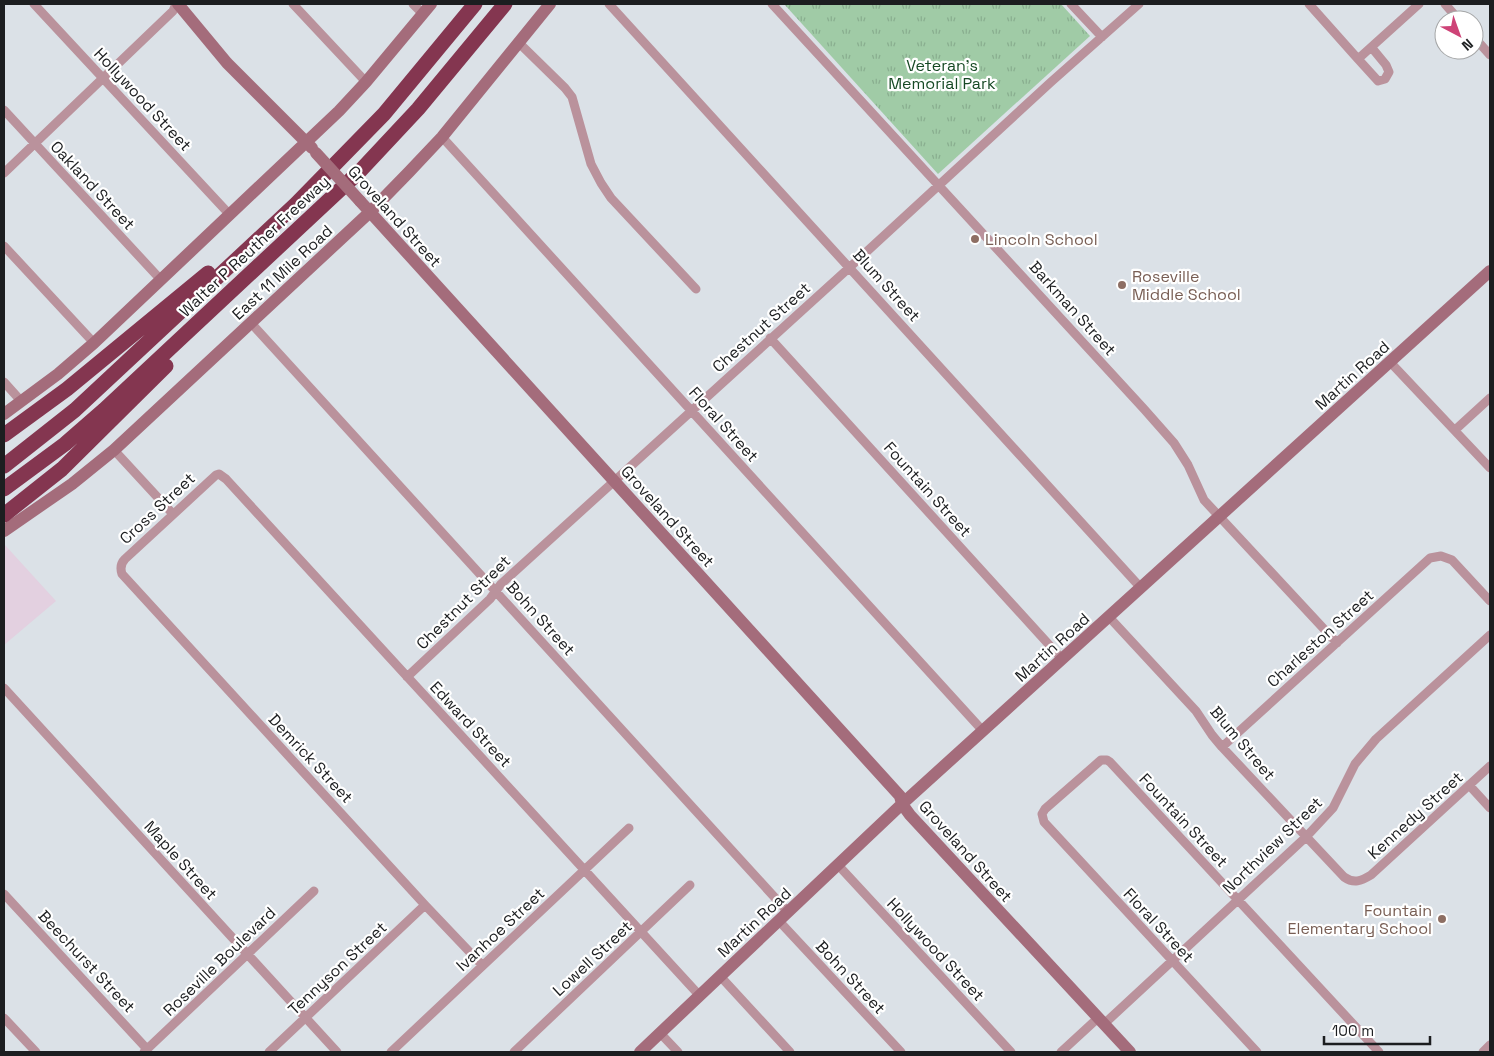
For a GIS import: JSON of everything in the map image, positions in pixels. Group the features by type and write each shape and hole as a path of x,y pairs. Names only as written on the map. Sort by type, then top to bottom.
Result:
{"highway":[{"name":"Walter P Reuther Freeway","path":"4,466 55,427 93,394 316,183 389,108 476,4"},
{"name":"Walter P Reuther Freeway","path":"4,489 65,444 104,410 360,171 393,137 505,4"},
{"path":"4,435 73,384 170,305 230,255 291,197 316,183"},
{"path":"4,515 62,469 216,315 244,280"}],"street":[{"name":"Hollywood Street","path":"34,4 230,215"},
{"path":"4,173 174,10 177,4"},
{"name":"Groveland Street","path":"177,4 227,63 307,142 900,796 902,804 916,823 1130,1052"},
{"path":"293,4 366,82"},
{"path":"413,4 423,14"},
{"path":"4,414 58,374 94,343 307,142 366,82 431,4"},
{"name":"East 11 Mile Road","path":"4,531 65,488 114,450 370,212 442,136 550,4"},
{"name":"Blum Street","path":"609,4 1141,588"},
{"name":"Barkman Street","path":"772,4 938,186 1019,270 1174,443 1188,465 1204,500 1336,643"},
{"path":"1071,4 1102,37"},
{"name":"Chestnut Street","path":"407,678 490,599 501,584 1139,4"},
{"path":"1308,4 1378,80 1385,79 1389,72 1386,65 1372,48"},
{"path":"1358,60 1419,4"},
{"path":"518,42 566,88 572,97 591,164 600,183 611,198 696,289"},
{"name":"Oakland Street","path":"4,110 161,280"},
{"name":"Floral Street","path":"442,136 983,731"},
{"path":"4,246 94,343"},
{"name":"Martin Road","path":"640,1052 902,804 1490,271"},
{"name":"Bohn Street","path":"251,323 496,591 901,1052"},
{"name":"Fountain Street","path":"770,338 1062,659"},
{"path":"1390,362 1490,468"},
{"path":"4,382 21,401"},
{"path":"1454,430 1490,398"},
{"path":"114,450 173,514"},
{"name":"Cross Street","path":"121,569 122,562 125,559 212,478 220,474"},
{"name":"Edward Street","path":"220,474 700,995"},
{"name":"Charleston Street","path":"1222,747 1430,558 1441,556 1452,560 1490,601"},
{"name":"Demrick Street","path":"121,569 124,576 482,965"},
{"name":"Blum Street","path":"1109,617 1196,711 1222,747 1344,877 1350,881 1357,882"},
{"name":"Northview Street","path":"1061,1052 1172,961 1306,836 1333,808 1355,764 1372,743 1490,635"},
{"name":"Maple Street","path":"4,688 337,1052"},
{"name":"Fountain Street","path":"1042,817 1045,809 1097,762 1104,759 1110,762 1379,1052"},
{"name":"Kennedy Street","path":"1357,882 1371,875 1490,766"},
{"path":"1469,785 1490,808"},
{"name":"Floral Street","path":"1042,817 1050,830 1257,1052"},
{"name":"Ivanhoe Street","path":"392,1052 629,828"},
{"name":"Hollywood Street","path":"838,865 1012,1052"},
{"name":"Lowell Street","path":"514,1052 690,885"},
{"name":"Roseville Boulevard","path":"146,1051 314,891"},
{"name":"Beechurst Street","path":"4,894 146,1051"},
{"name":"Tennyson Street","path":"269,1052 425,905"},
{"path":"720,976 790,1052"},
{"path":"4,1018 36,1052"},
{"path":"660,1033 678,1052"},
{"path":"1483,1052 1490,1045"}],"shaded area":[{"path":"4,544 56,601 4,645"}],"green space":[{"name":"Veteran's Memorial Park","path":"784,4 1061,4 1090,36 938,174"}],"place":[{"name":"Lincoln School","path":"975,239"},
{"name":"Roseville Middle School","path":"1122,285"},
{"name":"Fountain Elementary School","path":"1442,919"}]}
